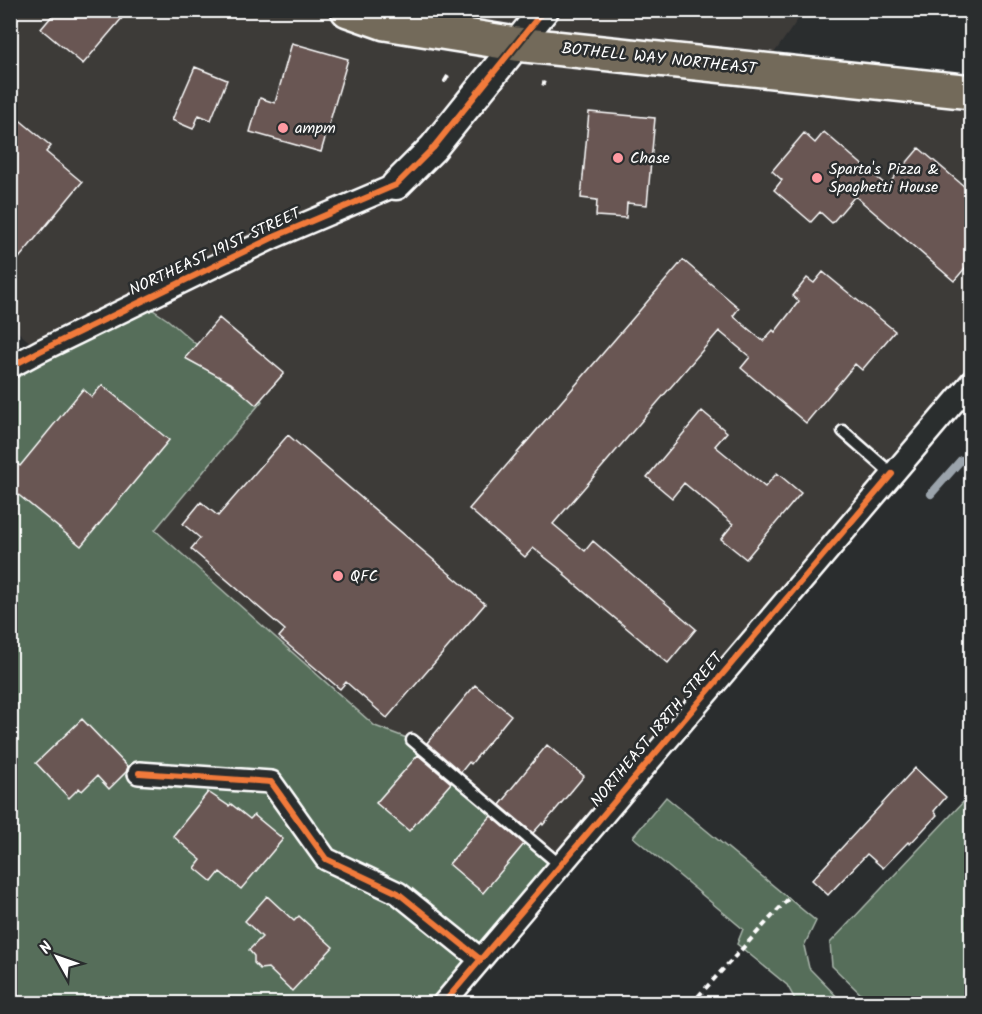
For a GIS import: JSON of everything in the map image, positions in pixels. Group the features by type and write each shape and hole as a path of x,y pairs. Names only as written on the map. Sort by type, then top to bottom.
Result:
{"main road":[{"name":"BOTHELL WAY NORTHEAST","path":"348,10 385,22 516,44 972,92"}],"street":[{"name":"NORTHEAST 191ST STREET","path":"10,367 274,237 396,185 433,148 544,10"},
{"name":"NORTHEAST 188TH STREET","path":"442,1004 892,474 969,389"},
{"path":"139,772 271,782 326,859 398,893 480,959"}],"lane":[{"path":"843,431 892,474"},
{"path":"411,740 560,865"}],"path":[{"path":"691,1004 789,898"}],"shaded area":[{"path":"10,11 804,11 762,70 971,92 971,381 560,865 412,740 375,726 155,530 261,401 40,351 11,326"}],"green space":[{"path":"141,302 168,320 262,401 155,530 375,726 412,740 560,865 442,1003 11,1004 11,371"},
{"path":"666,797 816,921 804,946 809,968 843,1003 797,1003 787,985 737,944 743,929 633,837"},
{"path":"967,798 972,798 971,1003 870,1003 832,966 830,943"}],"building":[{"path":"57,10 129,10 83,64 41,29"},
{"path":"292,43 348,59 321,152 250,132 260,98 275,103"},
{"path":"195,67 227,80 211,120 199,115 193,129 172,120"},
{"path":"10,112 51,146 46,152 82,182 10,269"},
{"name":"Chase","path":"589,112 655,118 647,205 627,203 626,218 596,216 597,200 581,198"},
{"path":"824,132 887,186 919,148 972,193 972,260 954,281 855,196 832,223 820,212 811,222 774,190 782,180 772,171 804,133 815,143"},
{"path":"683,260 739,308 733,316 763,341 773,330 775,332 799,301 793,296 807,278 814,283 823,272 895,331 862,370 855,364 806,423 741,368 750,357 719,331 553,524 585,551 593,541 696,629 668,663 533,548 525,557 469,509"},
{"path":"219,318 284,373 256,405 231,383 185,358"},
{"path":"102,385 169,440 81,546 10,488 10,458 20,466 83,389 92,397"},
{"path":"702,411 727,432 715,446 765,487 777,473 801,493 746,559 721,539 733,524 684,483 672,498 647,477"},
{"name":"QFC","path":"288,435 485,604 387,718 346,682 340,689 279,637 285,630 191,549 200,538 183,524 201,502 218,516"},
{"path":"475,685 511,715 471,764 469,762 461,772 427,743"},
{"path":"82,719 128,767 109,789 97,776 82,791 79,788 69,798 36,763"},
{"path":"547,745 584,776 543,825 542,823 533,833 500,805"},
{"path":"418,755 451,783 409,831 376,803"},
{"path":"915,768 946,797 934,811 937,815 883,868 867,854 828,895 812,880"},
{"path":"208,792 229,806 231,804 250,819 254,815 283,839 241,889 220,872 212,882 195,868 201,860 173,836"},
{"path":"491,816 524,844 483,893 449,864"},
{"path":"267,896 294,921 299,916 333,947 292,991 268,968 260,969 254,963 254,956 249,950 262,937 245,921"}],"waterway":[{"path":"931,494 961,460"}],"cycle path":[{"path":"10,367 274,237 396,185 433,148 544,10"},
{"path":"443,1004 892,474"},
{"path":"139,773 271,782 326,859 398,893 480,959"}],"place":[{"name":"ampm","path":"283,128"},
{"name":"Chase","path":"618,158"},
{"name":"Sparta's Pizza & Spaghetti House","path":"817,178"},
{"name":"QFC","path":"338,576"}]}
